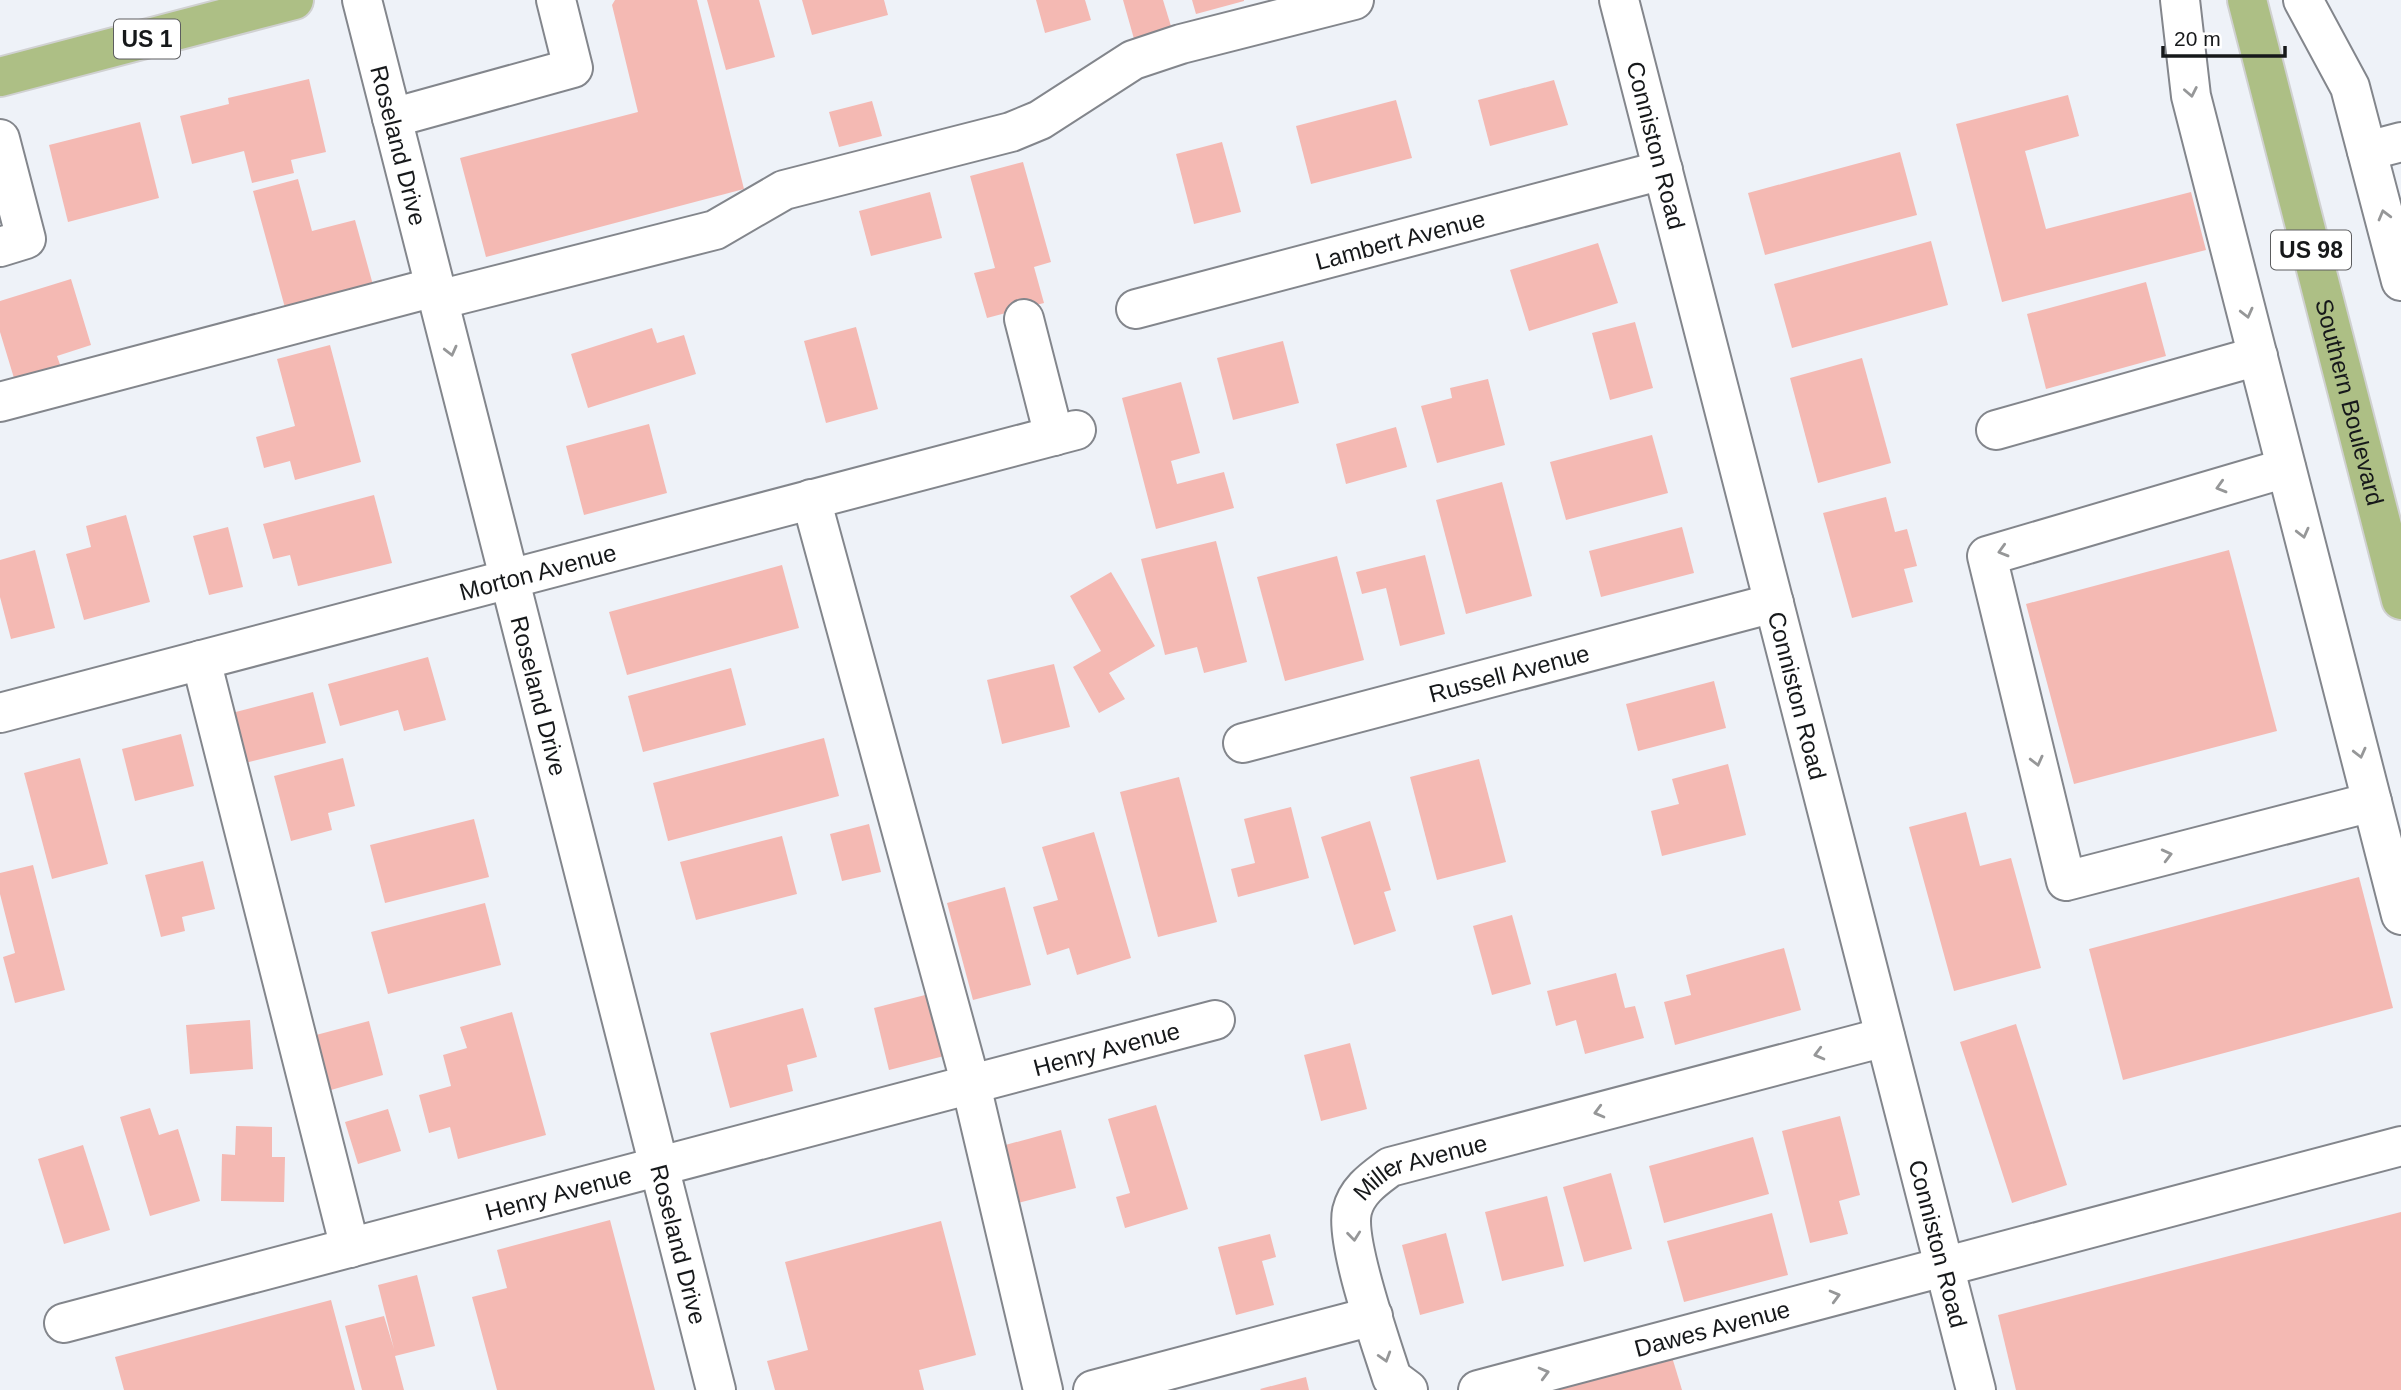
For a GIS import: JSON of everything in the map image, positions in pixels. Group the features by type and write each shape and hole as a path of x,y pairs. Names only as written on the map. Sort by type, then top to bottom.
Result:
{"main road":[{"name":"US 1","path":"0,77 294,0"},
{"name":"Southern Boulevard","path":"2247,0 2401,600"}],"street":[{"name":"Roseland Drive","path":"362,0 716,1390"},
{"path":"392,118 573,68 556,0"},
{"path":"0,402 437,294 715,230 784,190 1011,132 1040,120 1133,60 1181,44 1354,0"},
{"name":"Conniston Road","path":"1619,0 1976,1390"},
{"path":"2180,0 2191,96 2401,915"},
{"path":"2303,0 2384,147 2401,281"},
{"path":"0,139 26,239 0,247"},
{"name":"Lambert Avenue","path":"1136,309 1663,170"},
{"name":"Morton Avenue","path":"0,713 1065,433 1024,319"},
{"path":"1996,430 2258,356"},
{"path":"2286,468 1986,556 2066,881 2372,802"},
{"path":"811,499 971,1085 1043,1390"},
{"name":"Russell Avenue","path":"1243,743 1774,603"},
{"path":"201,660 350,1248"},
{"name":"Henry Avenue","path":"64,1323 1215,1020"},
{"name":"Miller Avenue","path":"1373,1316 1353,1239 1352,1210 1366,1184 1390,1167 1885,1037"},
{"name":"Dawes Avenue","path":"1478,1390 2401,1146"},
{"path":"1093,1390 1373,1316 1392,1378 1408,1390"}],"building":[{"path":"615,0 697,0 744,189 486,257 460,158 638,112 612,5"},
{"path":"707,0 759,0 775,57 726,70"},
{"path":"802,0 884,0 888,15 812,35"},
{"path":"1036,0 1085,0 1091,20 1045,33"},
{"path":"1123,0 1163,0 1174,36 1136,46"},
{"path":"1192,0 1244,0 1244,1 1196,14"},
{"path":"309,79 326,152 291,160 294,173 252,183 244,151 192,164 180,116 229,104 228,98"},
{"path":"1554,80 1568,125 1490,146 1478,100"},
{"path":"2068,95 2079,136 2025,151 2046,229 2191,192 2206,250 2002,302 1956,124"},
{"path":"1396,100 1412,158 1311,184 1296,126"},
{"path":"872,101 882,136 839,147 829,112"},
{"path":"140,122 159,198 68,222 49,145"},
{"path":"1222,142 1241,212 1194,224 1176,154"},
{"path":"1900,152 1917,215 1765,255 1748,193"},
{"path":"1023,162 1051,262 1034,267 1044,303 987,318 974,273 995,268 970,176"},
{"path":"298,179 312,231 355,220 375,292 287,315 253,191"},
{"path":"930,192 942,238 871,256 859,211"},
{"path":"1931,241 1948,305 1792,348 1774,284"},
{"path":"1598,243 1618,303 1529,331 1510,270"},
{"path":"71,279 91,345 57,356 63,373 17,388 0,332 0,301"},
{"path":"2146,282 2166,356 2046,389 2027,314"},
{"path":"1635,322 1653,388 1610,400 1592,333"},
{"path":"856,327 878,409 826,423 804,341"},
{"path":"652,328 657,343 684,335 696,374 588,408 571,354"},
{"path":"1283,341 1299,403 1233,420 1217,358"},
{"path":"330,345 361,462 295,480 290,461 264,468 256,437 295,426 277,359"},
{"path":"1862,358 1891,463 1818,483 1790,378"},
{"path":"1488,379 1505,445 1437,463 1421,406 1452,398 1450,388"},
{"path":"1181,382 1200,453 1171,461 1177,484 1224,472 1234,508 1156,529 1122,398"},
{"path":"649,424 667,493 584,515 566,446"},
{"path":"1396,427 1407,467 1346,484 1336,444"},
{"path":"1652,435 1668,493 1566,520 1550,462"},
{"path":"1502,482 1532,596 1466,614 1436,500"},
{"path":"374,495 392,563 298,586 290,555 273,559 263,524"},
{"path":"1886,497 1895,532 1907,529 1917,566 1904,569 1913,602 1852,618 1823,513"},
{"path":"126,515 150,602 84,620 66,554 91,547 86,526"},
{"path":"228,527 243,587 209,595 193,536"},
{"path":"1682,527 1694,573 1601,597 1589,551"},
{"path":"1216,541 1247,662 1204,673 1197,647 1165,655 1141,559"},
{"path":"35,550 55,628 11,639 0,597 0,560"},
{"path":"2229,550 2277,731 2074,784 2026,604"},
{"path":"1425,555 1445,634 1400,646 1386,588 1362,594 1356,572"},
{"path":"1337,556 1364,660 1285,681 1257,577"},
{"path":"782,565 799,628 627,675 609,612"},
{"path":"1111,572 1155,646 1109,673 1125,699 1099,713 1073,667 1101,651 1070,596"},
{"path":"428,657 446,720 404,731 398,710 340,726 328,684"},
{"path":"1054,664 1070,727 1002,744 987,680"},
{"path":"731,668 746,725 643,752 628,696"},
{"path":"1714,681 1726,728 1638,751 1626,704"},
{"path":"313,692 326,743 241,764 228,714"},
{"path":"181,734 194,786 135,801 122,749"},
{"path":"824,738 839,796 668,841 653,783"},
{"path":"80,758 108,864 52,879 24,773"},
{"path":"343,758 355,806 328,813 332,830 291,841 274,776"},
{"path":"1479,759 1506,862 1437,880 1410,777"},
{"path":"1728,764 1746,835 1662,856 1651,811 1679,804 1672,779"},
{"path":"1179,777 1217,922 1158,937 1120,792"},
{"path":"1291,807 1309,878 1238,897 1231,869 1255,863 1244,819"},
{"path":"1966,812 1980,866 2011,858 2041,968 1954,991 1909,827"},
{"path":"474,819 489,877 385,903 370,845"},
{"path":"1370,821 1391,890 1384,892 1396,931 1354,945 1321,837"},
{"path":"869,824 881,872 842,881 830,834"},
{"path":"1094,832 1131,958 1077,975 1069,948 1047,955 1033,907 1058,900 1042,847"},
{"path":"782,836 797,894 696,920 680,862"},
{"path":"203,861 215,909 182,917 185,931 161,937 145,875"},
{"path":"33,865 65,990 15,1003 3,957 15,953 0,894 0,873"},
{"path":"2359,877 2393,1008 2123,1080 2089,949"},
{"path":"1005,887 1031,985 973,1000 947,903"},
{"path":"485,903 501,965 388,994 371,932"},
{"path":"1512,915 1531,984 1492,995 1473,926"},
{"path":"1784,948 1801,1010 1675,1045 1664,1002 1691,995 1686,975"},
{"path":"1616,973 1625,1008 1635,1006 1644,1038 1585,1054 1576,1020 1556,1026 1547,991"},
{"path":"933,993 948,1055 889,1070 874,1008"},
{"path":"803,1008 817,1057 787,1065 793,1091 730,1108 710,1033"},
{"path":"512,1012 546,1135 458,1159 450,1127 429,1133 419,1095 451,1086 443,1055 467,1048 460,1027"},
{"path":"250,1020 253,1069 190,1074 186,1025"},
{"path":"369,1021 383,1075 331,1090 316,1035"},
{"path":"2016,1024 2067,1185 2012,1203 1960,1042"},
{"path":"1350,1043 1367,1109 1321,1121 1304,1055"},
{"path":"1156,1105 1188,1209 1125,1228 1116,1197 1130,1193 1108,1119"},
{"path":"150,1108 159,1135 178,1129 200,1201 150,1216 120,1117"},
{"path":"388,1109 401,1151 358,1164 345,1122"},
{"path":"1840,1116 1860,1195 1839,1201 1848,1234 1810,1243 1782,1131"},
{"path":"236,1126 272,1127 272,1157 285,1157 284,1202 221,1201 222,1154 235,1155"},
{"path":"1061,1130 1076,1188 1014,1204 998,1147"},
{"path":"1753,1137 1769,1194 1664,1223 1649,1166"},
{"path":"83,1145 110,1230 64,1244 38,1159"},
{"path":"1611,1173 1632,1249 1584,1262 1563,1187"},
{"path":"1547,1196 1564,1266 1502,1281 1485,1212"},
{"path":"2401,1212 2401,1390 2016,1390 1998,1315"},
{"path":"1772,1213 1788,1275 1684,1302 1667,1241"},
{"path":"610,1220 655,1390 497,1390 472,1297 507,1288 497,1250"},
{"path":"941,1221 976,1355 919,1370 924,1390 775,1390 767,1361 808,1350 785,1262"},
{"path":"1446,1233 1464,1303 1420,1315 1402,1245"},
{"path":"1270,1234 1276,1257 1262,1261 1274,1305 1236,1315 1218,1247"},
{"path":"417,1275 435,1346 395,1356 404,1390 362,1390 345,1326 384,1316 394,1349 378,1285"},
{"path":"331,1300 355,1390 124,1390 115,1357"},
{"path":"1672,1357 1682,1390 1556,1389"},
{"path":"1306,1377 1309,1390 1260,1389"}]}
